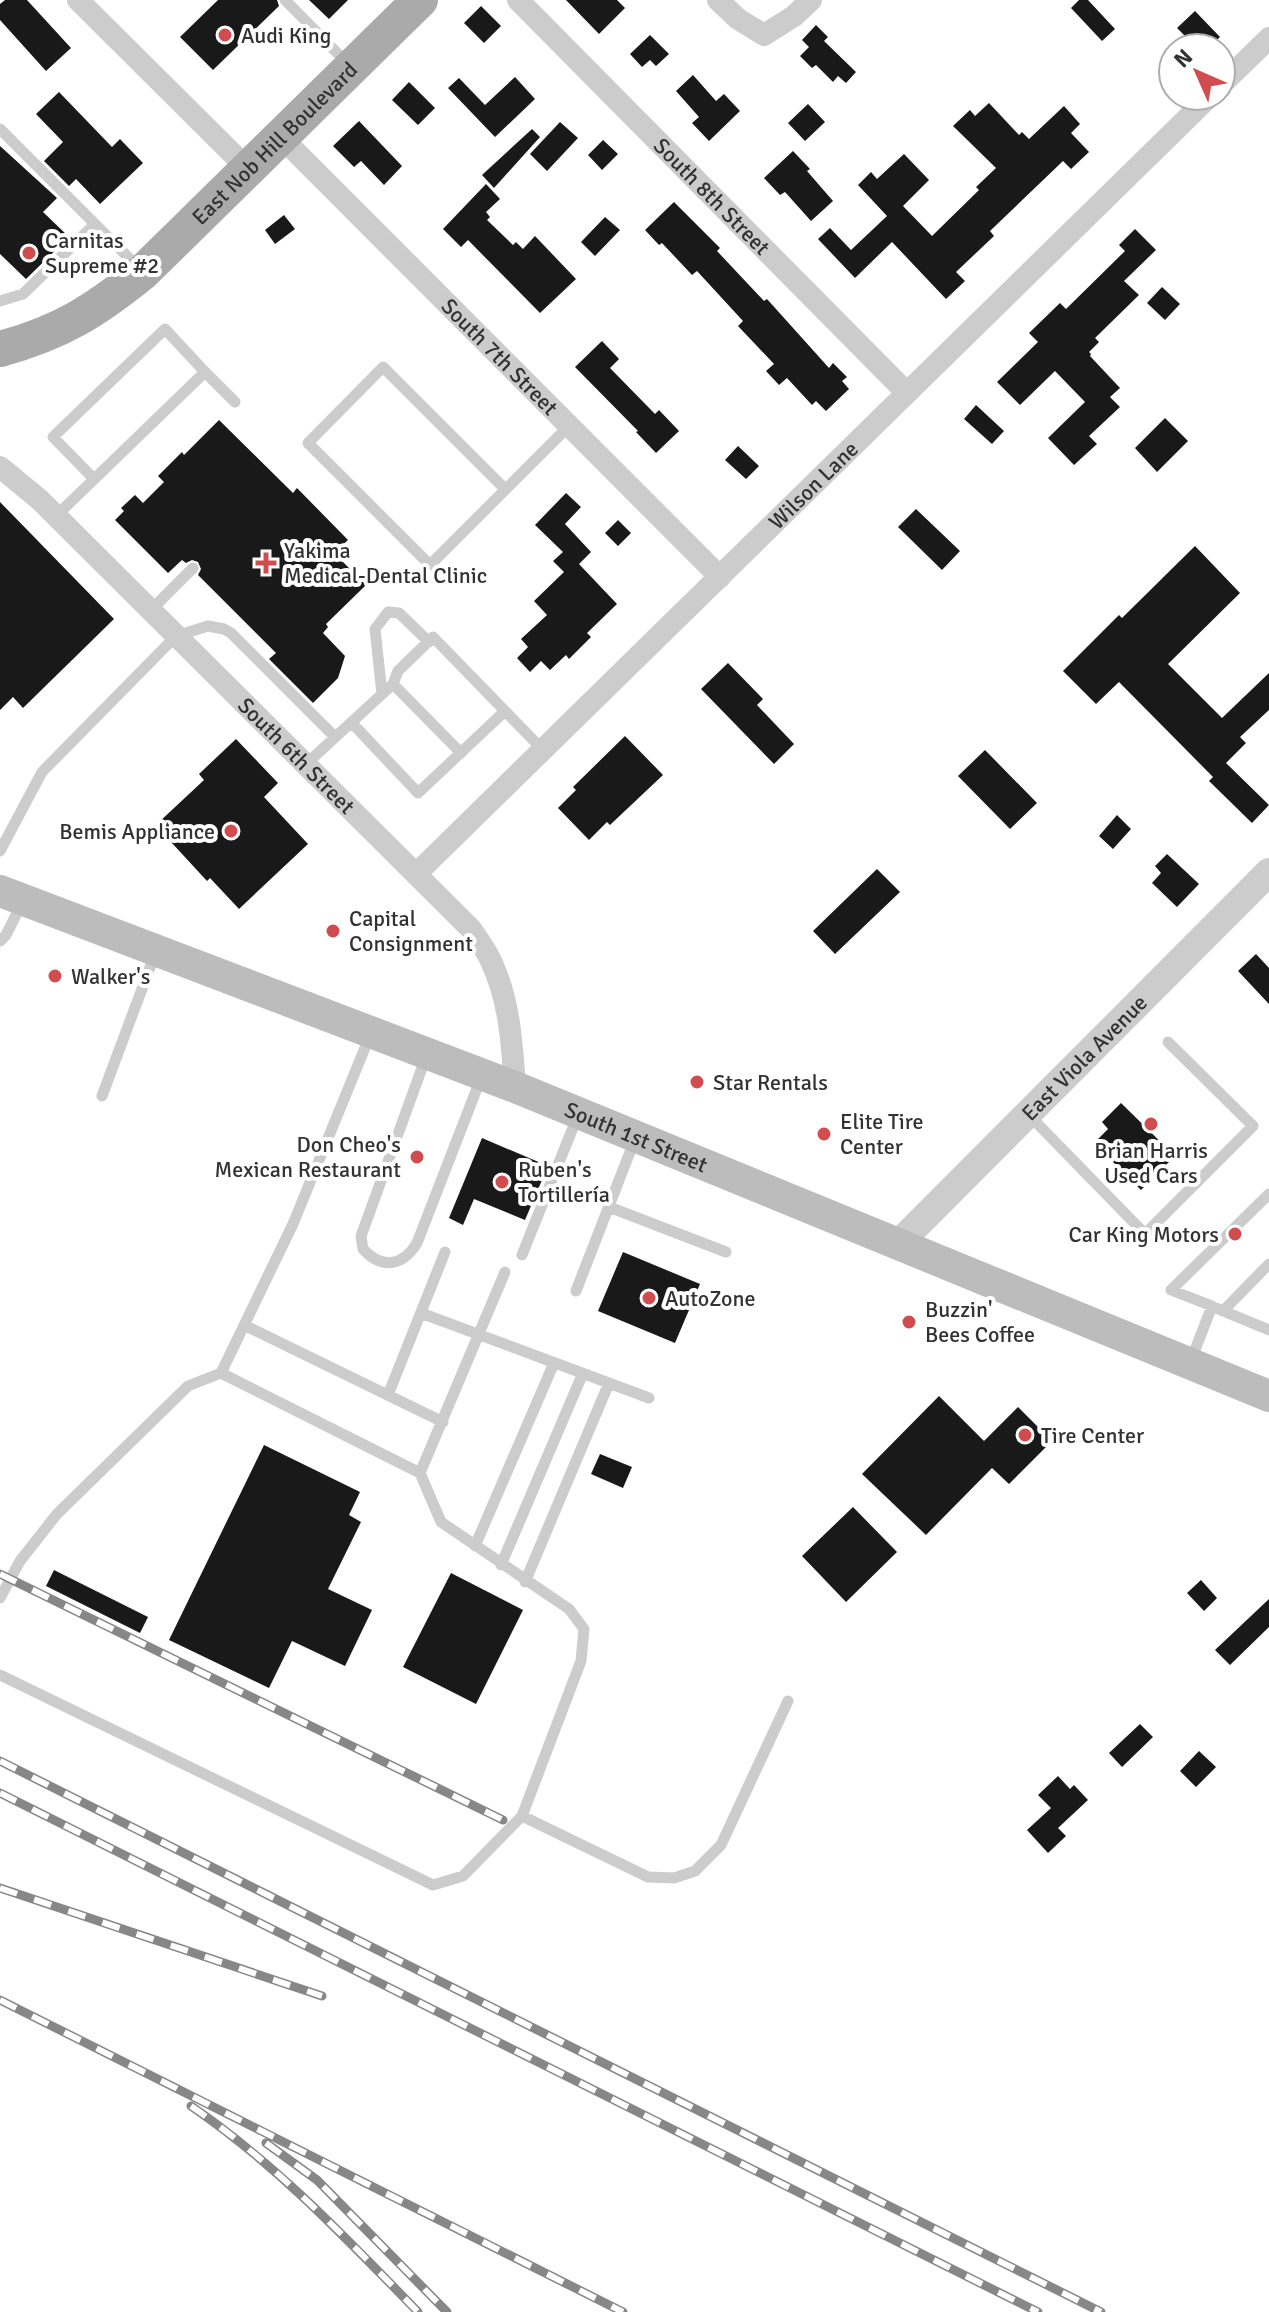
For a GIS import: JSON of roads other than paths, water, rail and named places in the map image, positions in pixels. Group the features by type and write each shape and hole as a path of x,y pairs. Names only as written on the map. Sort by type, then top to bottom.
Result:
{"main road":[{"name":"East Nob Hill Boulevard","path":"9,343 76,321 143,272 420,0"},
{"name":"South 1st Street","path":"12,896 515,1087 1269,1396"}],"street":[{"path":"78,0 248,169"},
{"name":"South 8th Street","path":"518,0 907,393"},
{"path":"718,0 738,19 764,35 794,16 811,0"},
{"path":"1237,69 1269,38"},
{"name":"Wilson Lane","path":"416,874 1194,112"},
{"name":"South 7th Street","path":"281,137 720,577"},
{"name":"South 6th Street","path":"0,467 56,516 471,929 491,960 503,993 515,1087"},
{"name":"East Viola Avenue","path":"899,1243 1269,872"}],"lane":[{"path":"285,0 352,68"},
{"path":"0,129 143,272"},
{"path":"0,301 23,294 95,224"},
{"path":"94,479 53,437 165,329 235,402"},
{"path":"505,489 383,367 308,443 430,565 569,426"},
{"path":"56,516 205,372"},
{"path":"150,611 193,568"},
{"path":"382,694 375,629 383,616 394,611 399,613 429,642"},
{"path":"0,851 42,772 176,636 214,626 231,633 334,736"},
{"path":"305,765 393,684 398,671 433,637 543,750"},
{"path":"393,684 461,753"},
{"path":"352,723 418,793 505,711"},
{"path":"1,939 12,896"},
{"path":"102,1096 156,951"},
{"path":"0,1598 20,1561 57,1514 188,1386 221,1373 293,1224 371,1033"},
{"path":"1028,1114 1145,1234 1253,1126 1168,1042"},
{"path":"427,1054 361,1236 363,1249 379,1261 400,1261 409,1255 417,1243 482,1075"},
{"path":"522,1255 578,1113"},
{"path":"576,1291 636,1137"},
{"path":"1267,1326 1171,1290 1269,1194"},
{"path":"609,1207 726,1252"},
{"path":"388,1395 445,1252"},
{"path":"1189,1363 1217,1308 1269,1264"},
{"path":"420,1473 505,1272"},
{"path":"421,1313 649,1398"},
{"path":"244,1325 443,1422"},
{"path":"475,1546 554,1363"},
{"path":"0,1675 433,1885 463,1876 522,1816 581,1661 584,1629 569,1609 525,1582 441,1522 420,1473 221,1373"},
{"path":"501,1565 583,1373"},
{"path":"525,1582 609,1383"},
{"path":"522,1816 648,1877 674,1878 695,1871 721,1845 788,1701"}],"railway":[{"path":"0,1574 503,1820"},
{"path":"0,1761 1101,2312"},
{"path":"0,1793 1038,2312"},
{"path":"0,1888 322,1996"},
{"path":"0,2000 623,2312"},
{"path":"191,2106 281,2177 418,2312"},
{"path":"266,2143 317,2180 447,2312"}],"place":[{"name":"Audi King","path":"225,35"},
{"name":"Carnitas Supreme #2","path":"29,253"},
{"name":"Yakima Medical-Dental Clinic","path":"266,563"},
{"name":"Bemis Appliance","path":"231,831"},
{"name":"Capital Consignment","path":"333,931"},
{"name":"Walker's","path":"55,976"},
{"name":"Star Rentals","path":"697,1082"},
{"name":"Brian Harris Used Cars","path":"1151,1124"},
{"name":"Elite Tire Center","path":"824,1134"},
{"name":"Don Cheo's Mexican Restaurant","path":"417,1157"},
{"name":"Ruben's Tortillería","path":"502,1182"},
{"name":"Car King Motors","path":"1235,1234"},
{"name":"AutoZone","path":"649,1298"},
{"name":"Buzzin' Bees Coffee","path":"909,1322"},
{"name":"Tire Center","path":"1025,1435"}]}
